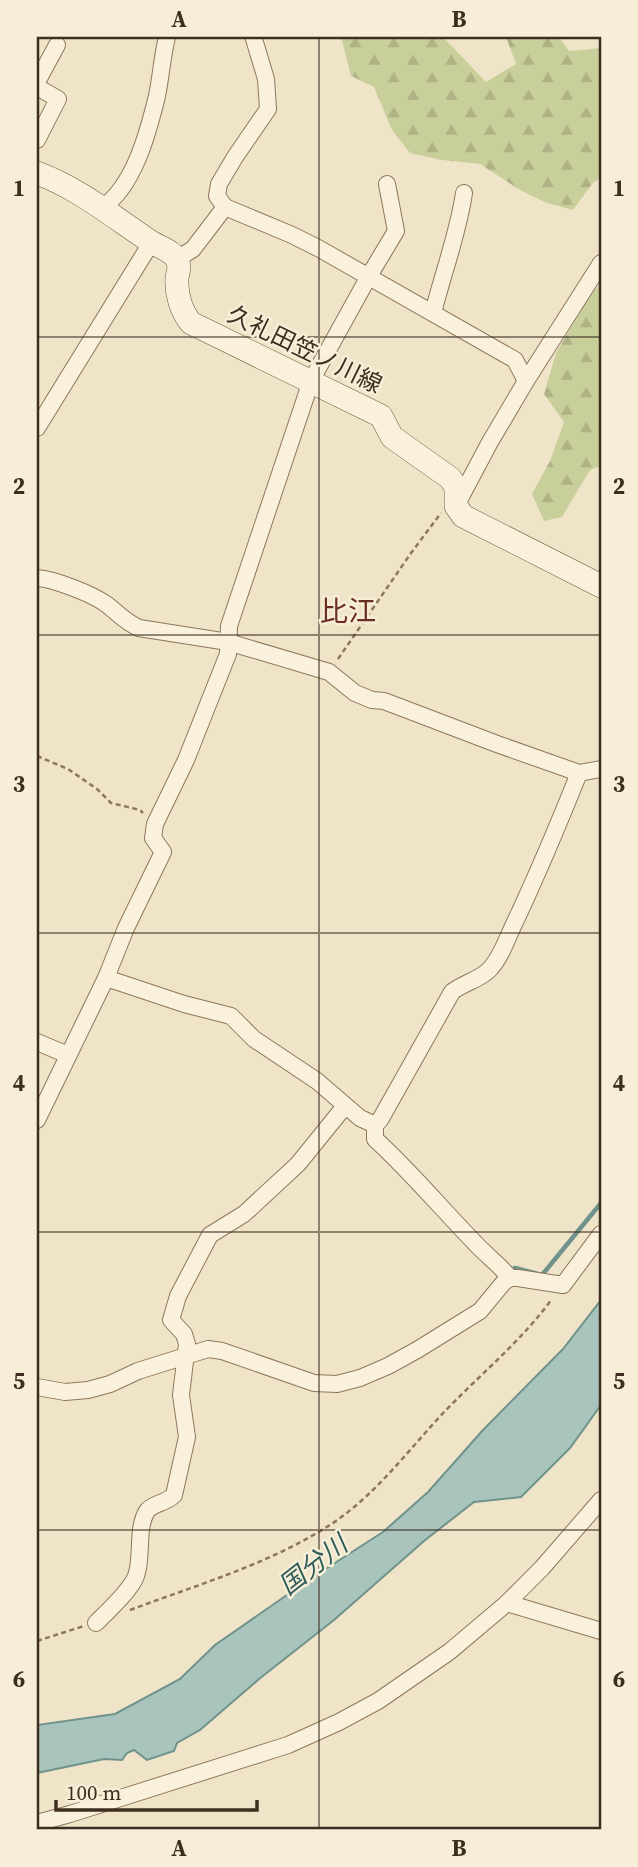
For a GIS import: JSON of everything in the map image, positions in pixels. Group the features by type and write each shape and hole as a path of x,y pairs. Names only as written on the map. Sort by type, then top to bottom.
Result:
{"main road":[{"path":"37,173 55,179 177,258"},
{"name":"久礼田笠ノ川線","path":"177,258 177,286 181,307 191,323 381,416 392,437 450,478 456,487 456,506"},
{"path":"456,506 463,516 601,586"}],"street":[{"path":"102,208 112,201 130,174 146,136 158,94 167,37"},
{"path":"254,39 266,79 268,109 219,184 217,196 225,207 292,235 515,360 526,381"},
{"path":"37,140 58,99 37,84 57,45"},
{"path":"37,1120 163,852 153,838 155,824 186,760 228,654 229,626 311,381 396,231 387,184"},
{"path":"433,313 460,224 464,193"},
{"path":"177,258 192,249 225,207"},
{"path":"37,428 151,243"},
{"path":"456,506 526,381 600,267"},
{"path":"37,578 72,587 105,603 129,624 139,628 228,642 329,672 355,694 384,701 579,773 601,769"},
{"path":"579,773 498,958 482,975 452,992 380,1119 374,1125 375,1139 507,1275 563,1285 601,1234"},
{"path":"106,978 184,1004 231,1016 254,1039 317,1081 360,1118 374,1125"},
{"path":"37,1042 68,1055"},
{"path":"96,1622 136,1577 144,1519 148,1509 168,1502 174,1495 187,1437 181,1395 186,1351 184,1334 171,1320 178,1296 210,1235 244,1214 290,1172 345,1106"},
{"path":"37,1387 65,1392 88,1390 110,1384 186,1351 208,1349 222,1351 314,1383 337,1384 388,1366 480,1311 507,1275"},
{"path":"37,1823 288,1745 378,1701 449,1652 507,1604 601,1500"},
{"path":"507,1604 601,1631"}],"path":[{"path":"329,672 444,509 456,506"},
{"path":"37,756 68,769 97,789 111,803 140,810 155,824"},
{"path":"130,1610 237,1571 292,1546 355,1507 541,1313 563,1285"},
{"path":"37,1642 96,1622"}],"green space":[{"path":"341,37 443,37 486,82 516,64 506,37 559,37 569,51 601,48 601,177 592,184 573,210 547,203 520,190 480,164 410,153 392,130 374,87 351,76"},
{"path":"601,284 601,466 590,470 562,517 544,521 532,494 550,461 564,422 544,394 556,353 593,291"}],"water":[{"path":"601,1300 601,1405 570,1448 521,1497 474,1502 200,1730 177,1743 174,1751 147,1760 134,1750 127,1753 122,1760 104,1759 37,1773 37,1725 115,1714 180,1679 215,1645 383,1532 428,1492 483,1430 563,1349"}],"waterway":[{"path":"508,1272 515,1268 542,1275 601,1203"}],"district":[{"name":"比江","path":"348,611"}],"water label":[{"name":"国分川","path":"313,1565"}]}
